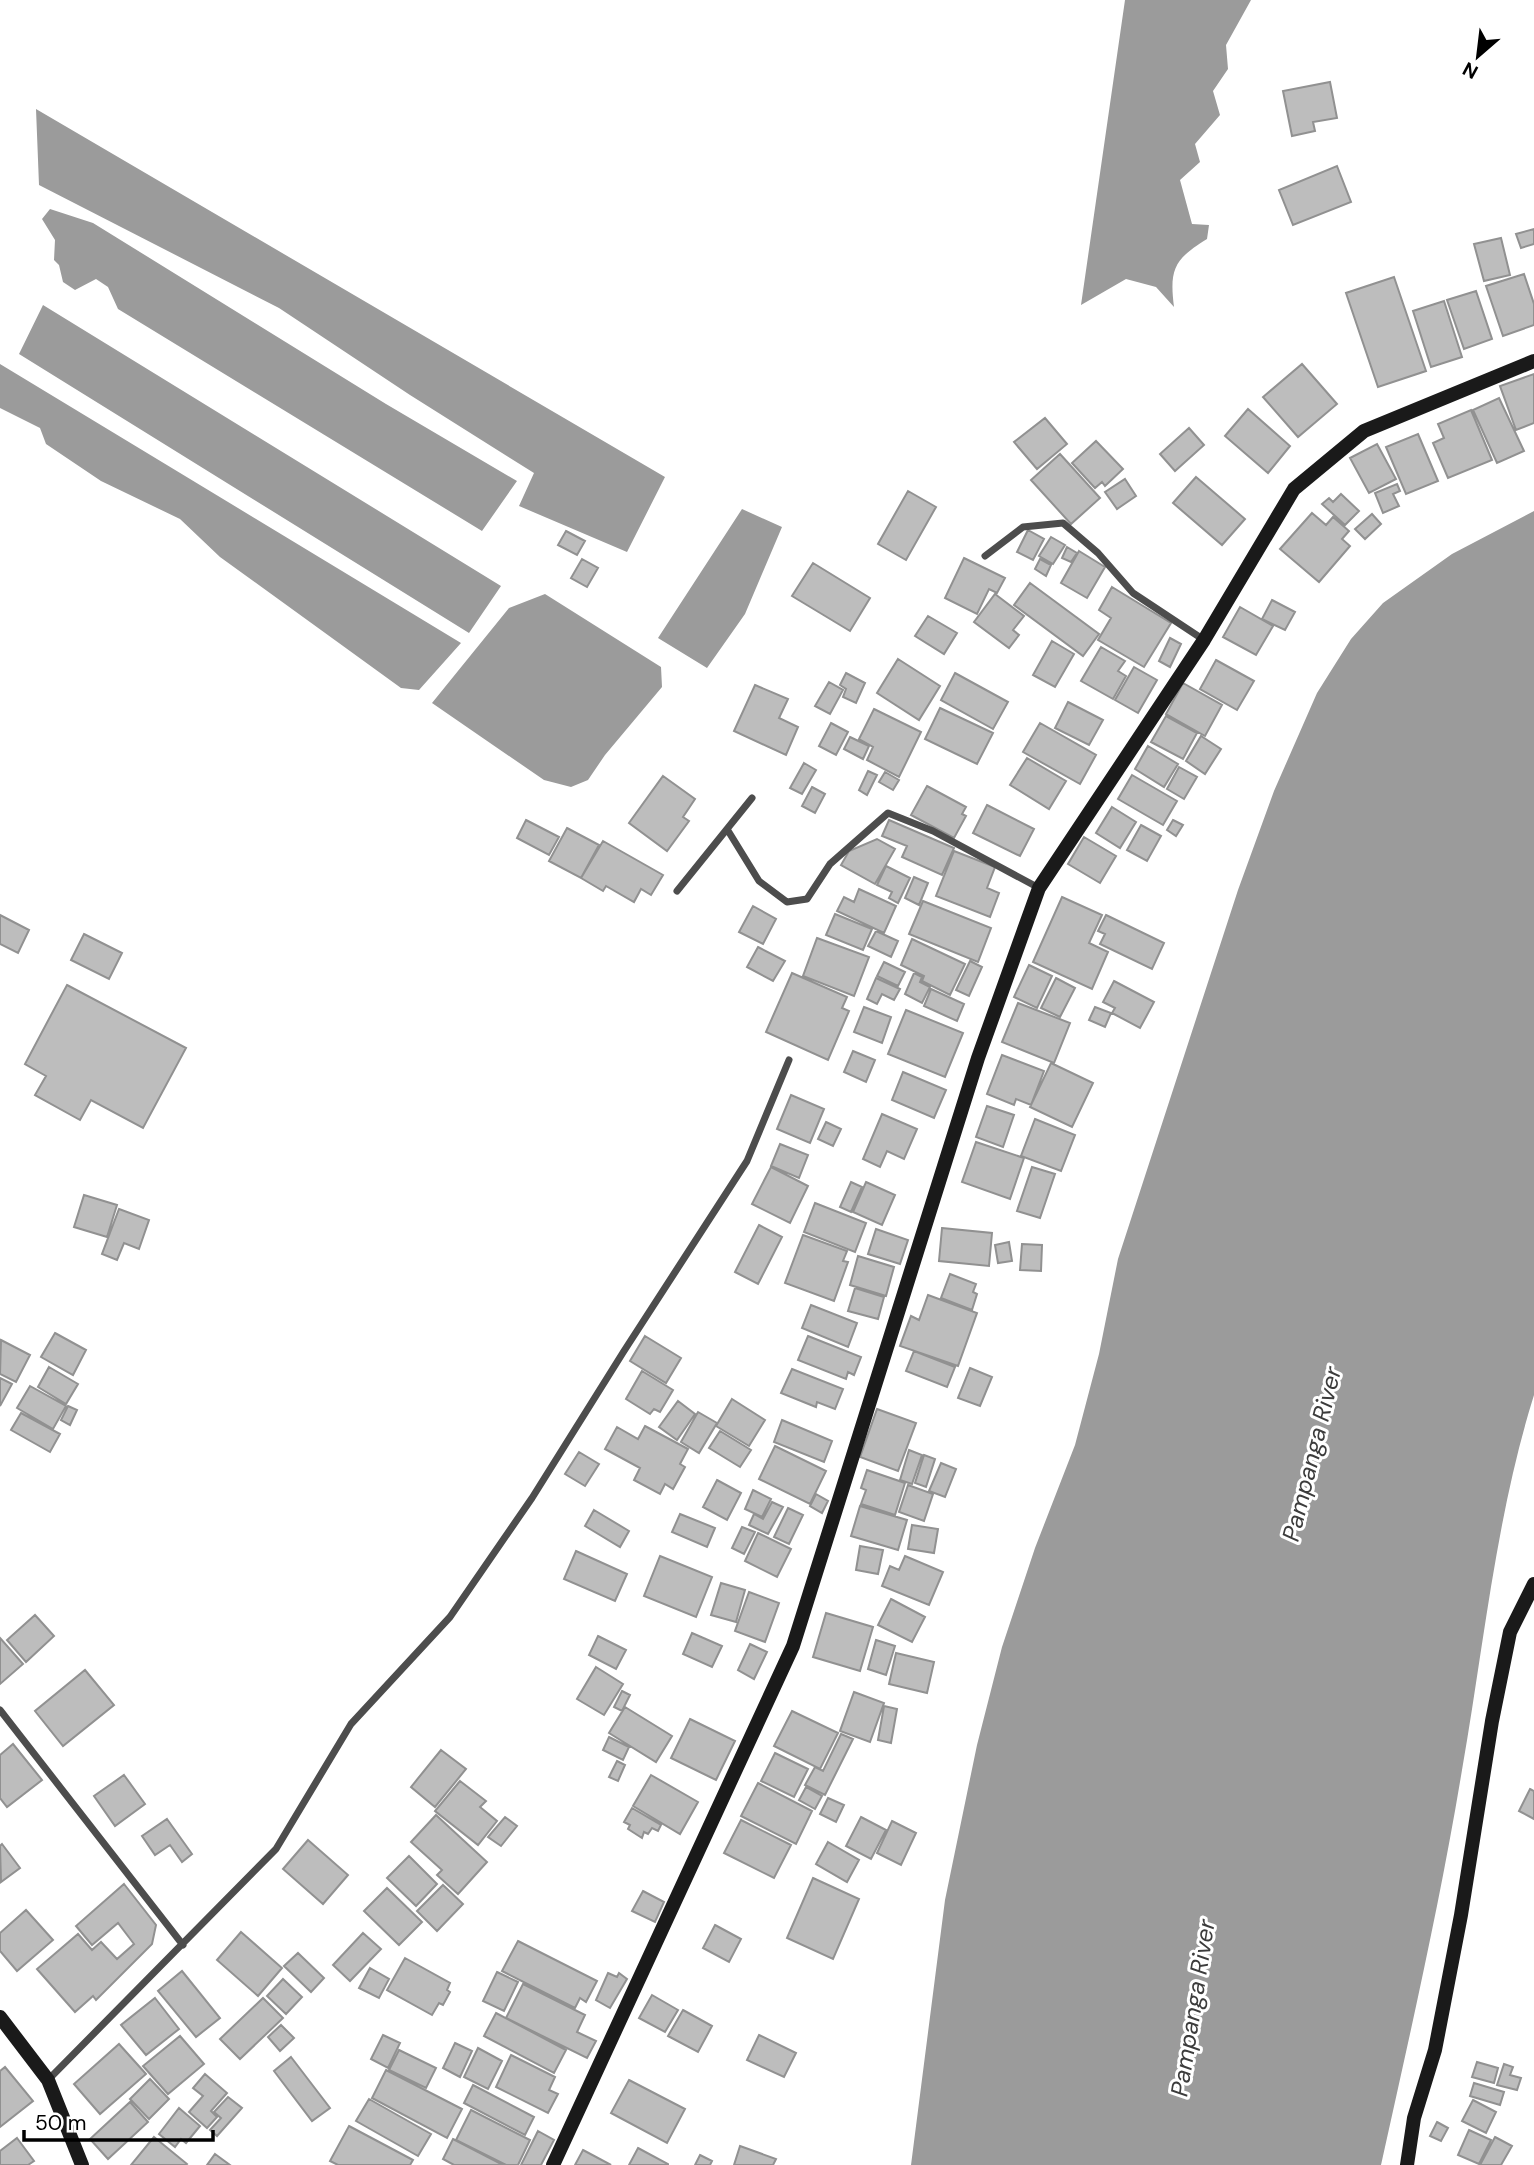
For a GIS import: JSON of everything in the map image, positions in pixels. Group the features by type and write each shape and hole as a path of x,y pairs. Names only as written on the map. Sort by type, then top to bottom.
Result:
{"main road":[{"path":"553,2165 793,1646 978,1058 1039,888 1205,640 1294,489 1364,431 1534,361"},
{"path":"1407,2165 1414,2118 1436,2050 1492,1721 1510,1632 1534,1584"},
{"path":"0,2017 48,2080 82,2165"}],"street":[{"path":"985,556 1023,527 1063,523 1098,553 1133,593 1205,640"},
{"path":"677,891 752,798"},
{"path":"727,829 759,881 787,902 807,899 830,863 888,813 933,831 1039,888"},
{"path":"48,2080 276,1849 351,1724 450,1617 532,1498 747,1161 789,1060"},
{"path":"0,1710 183,1945"}],"water":[{"path":"1125,0 1251,0 1226,45 1228,69 1213,91 1220,115 1195,144 1200,162 1180,180 1192,224 1209,225 1207,239 1181,259 1177,266 1173,283 1174,307 1156,287 1126,279 1081,305"},
{"path":"36,109 665,477 627,552 519,506 534,473 279,308 39,185"},
{"path":"50,209 93,223 386,404 517,481 482,531 118,309 108,287 96,279 75,290 63,282 59,265 54,260 55,240 42,219"},
{"path":"43,305 501,586 469,633 19,354"},
{"path":"0,364 461,643 419,690 401,688 220,557 180,519 101,481 46,444 40,428 0,408"},
{"path":"742,509 782,527 745,614 707,668 658,638"},
{"name":"Pampanga River","path":"1534,511 1534,1395 1500,1534 1444,1869 1381,2165 911,2165 945,1900 977,1745 1002,1647 1035,1548 1075,1445 1099,1354 1118,1259 1238,890 1274,791 1317,693 1351,639 1383,603 1452,554"},
{"path":"545,594 661,667 662,687 605,755 588,780 571,787 544,780 432,703 509,608"}],"building":[{"path":"1330,82 1337,118 1313,122 1315,131 1292,136 1283,91"},
{"path":"1337,166 1351,202 1293,225 1279,190"},
{"path":"1534,229 1534,244 1521,248 1516,234"},
{"path":"1501,238 1510,275 1484,281 1474,244"},
{"path":"1524,274 1534,304 1534,325 1503,336 1486,286"},
{"path":"1394,277 1426,371 1378,387 1346,293"},
{"path":"1476,291 1492,339 1464,349 1447,300"},
{"path":"1444,301 1462,357 1431,367 1413,311"},
{"path":"1302,364 1337,404 1298,437 1263,397"},
{"path":"1534,374 1534,423 1516,430 1500,386"},
{"path":"1499,398 1524,451 1497,463 1473,410"},
{"path":"1248,409 1290,446 1268,473 1225,436"},
{"path":"1471,410 1492,460 1448,478 1433,443 1444,438 1438,424"},
{"path":"1045,418 1067,444 1037,469 1014,442"},
{"path":"1189,428 1204,445 1175,471 1160,454"},
{"path":"1418,434 1438,481 1406,494 1386,447"},
{"path":"1096,441 1123,469 1105,486 1102,482 1095,488 1072,463"},
{"path":"1377,444 1396,479 1369,493 1350,458"},
{"path":"1060,454 1100,498 1071,524 1031,480"},
{"path":"1196,477 1245,519 1222,545 1173,503"},
{"path":"1125,479 1136,496 1117,509 1105,492"},
{"path":"1397,484 1400,491 1393,494 1399,506 1383,513 1375,493"},
{"path":"908,491 936,507 906,560 878,544"},
{"path":"1341,494 1359,511 1345,525 1322,504 1329,498 1333,502"},
{"path":"1312,513 1326,525 1333,517 1349,531 1342,539 1350,546 1319,582 1280,549"},
{"path":"1372,514 1381,524 1365,539 1355,529"},
{"path":"1028,530 1044,539 1033,560 1017,552"},
{"path":"566,531 585,541 577,555 558,545"},
{"path":"1051,537 1065,545 1053,564 1039,556"},
{"path":"1067,547 1077,553 1071,562 1062,558"},
{"path":"1079,551 1105,567 1087,598 1061,583"},
{"path":"964,558 1005,578 997,593 989,589 977,614 945,598"},
{"path":"582,559 598,568 587,587 571,578"},
{"path":"1040,559 1051,565 1046,576 1035,569"},
{"path":"813,563 870,598 850,631 792,596"},
{"path":"1030,583 1099,634 1083,656 1014,605"},
{"path":"1112,587 1171,623 1144,667 1098,640 1111,618 1099,610"},
{"path":"995,594 1024,616 1013,630 1019,635 1009,648 974,622"},
{"path":"1272,600 1295,612 1285,630 1262,619"},
{"path":"1240,607 1273,626 1256,655 1223,637"},
{"path":"928,616 957,633 944,654 915,636"},
{"path":"1170,638 1181,644 1170,667 1159,661"},
{"path":"1052,641 1074,654 1055,687 1033,675"},
{"path":"1101,647 1125,661 1118,671 1126,676 1113,699 1081,681"},
{"path":"898,659 940,686 919,720 877,693"},
{"path":"1216,660 1254,681 1237,710 1200,689"},
{"path":"1134,667 1157,680 1138,713 1115,700"},
{"path":"846,673 865,683 856,703 843,697 846,689 840,685"},
{"path":"955,673 1008,702 993,729 941,700"},
{"path":"829,682 843,690 830,714 815,706"},
{"path":"1183,683 1222,705 1205,736 1166,714"},
{"path":"755,685 788,699 779,718 798,727 786,755 734,731"},
{"path":"1068,702 1103,720 1089,745 1055,728"},
{"path":"940,708 993,733 977,764 925,739"},
{"path":"874,709 921,732 899,777 867,760 873,747 859,739"},
{"path":"1166,716 1197,733 1183,759 1151,742"},
{"path":"831,723 848,732 836,755 819,746"},
{"path":"1040,723 1096,755 1080,784 1023,752"},
{"path":"1201,736 1221,749 1205,774 1186,761"},
{"path":"850,737 869,746 863,759 844,749"},
{"path":"1148,746 1178,764 1164,787 1135,769"},
{"path":"1027,758 1066,781 1049,809 1010,785"},
{"path":"804,763 816,770 802,794 790,788"},
{"path":"1179,767 1197,777 1184,799 1167,789"},
{"path":"868,771 877,775 867,795 859,790"},
{"path":"885,772 899,780 893,790 879,782"},
{"path":"1132,775 1177,801 1163,825 1118,799"},
{"path":"663,776 695,799 683,817 689,821 667,851 629,823"},
{"path":"927,786 966,807 962,814 966,816 954,838 911,815"},
{"path":"812,787 825,794 815,813 802,806"},
{"path":"987,805 1034,829 1020,856 973,833"},
{"path":"1112,807 1136,822 1120,848 1096,833"},
{"path":"526,820 559,837 549,855 517,838"},
{"path":"889,820 954,848 942,875 902,857 907,846 882,836"},
{"path":"1173,820 1183,825 1176,836 1167,830"},
{"path":"1141,825 1161,836 1147,861 1127,850"},
{"path":"567,828 599,845 581,878 549,861"},
{"path":"1084,837 1116,856 1100,883 1068,864"},
{"path":"877,839 895,849 875,884 841,865 849,851"},
{"path":"603,841 663,875 651,895 641,889 634,902 606,886 603,891 581,878"},
{"path":"954,851 995,867 987,888 999,893 990,917 936,896"},
{"path":"886,866 910,878 898,903 889,898 892,892 877,885"},
{"path":"914,877 928,883 919,905 905,898"},
{"path":"859,889 896,906 884,933 837,911 844,897 854,902"},
{"path":"1062,897 1102,915 1089,943 1108,952 1092,989 1033,962"},
{"path":"923,901 991,928 978,962 909,934"},
{"path":"753,906 776,919 763,944 739,932"},
{"path":"835,914 872,929 863,950 826,935"},
{"path":"0,915 29,930 18,953 0,944"},
{"path":"1106,915 1164,943 1152,969 1100,944 1105,934 1098,931"},
{"path":"876,931 898,941 891,957 868,946"},
{"path":"84,934 122,953 109,979 71,960"},
{"path":"817,938 869,957 854,996 803,976"},
{"path":"912,939 965,964 950,995 922,981 924,976 901,965"},
{"path":"758,947 785,961 773,981 747,967"},
{"path":"970,961 982,967 969,996 956,990"},
{"path":"884,962 905,972 898,986 877,976"},
{"path":"1029,965 1052,976 1037,1008 1014,997"},
{"path":"792,973 847,997 842,1008 849,1011 828,1060 766,1032"},
{"path":"914,973 922,977 920,982 930,987 922,1003 905,994"},
{"path":"876,978 900,989 894,1000 882,994 877,1004 867,999"},
{"path":"1056,978 1075,988 1060,1017 1041,1008"},
{"path":"1114,981 1154,1002 1140,1028 1112,1013 1115,1008 1103,1002"},
{"path":"67,985 186,1048 143,1128 91,1100 80,1120 35,1095 46,1076 25,1064"},
{"path":"931,989 964,1004 957,1021 924,1006"},
{"path":"1018,1003 1070,1023 1054,1063 1002,1042"},
{"path":"864,1007 891,1017 882,1043 854,1032"},
{"path":"1095,1007 1111,1013 1105,1027 1089,1020"},
{"path":"906,1010 963,1033 945,1077 888,1054"},
{"path":"853,1051 875,1060 866,1082 844,1072"},
{"path":"1002,1055 1044,1071 1031,1105 1016,1099 1014,1105 987,1094"},
{"path":"1051,1063 1093,1083 1072,1127 1030,1107"},
{"path":"903,1072 946,1090 934,1118 892,1100"},
{"path":"791,1095 824,1109 810,1143 777,1129"},
{"path":"987,1106 1014,1115 1003,1147 976,1137"},
{"path":"882,1114 917,1129 904,1159 887,1151 880,1167 863,1159"},
{"path":"1035,1119 1075,1135 1061,1171 1021,1156"},
{"path":"826,1122 841,1129 833,1146 818,1139"},
{"path":"976,1142 1024,1158 1010,1199 962,1182"},
{"path":"780,1144 808,1155 799,1178 771,1166"},
{"path":"771,1167 808,1186 790,1223 752,1204"},
{"path":"1032,1167 1055,1174 1040,1218 1017,1211"},
{"path":"851,1182 862,1187 851,1212 840,1207"},
{"path":"866,1182 895,1195 882,1225 853,1212"},
{"path":"84,1195 117,1205 107,1237 74,1227"},
{"path":"815,1203 866,1223 855,1252 804,1232"},
{"path":"119,1209 149,1220 139,1249 124,1243 117,1260 102,1254"},
{"path":"759,1225 782,1237 758,1284 735,1272"},
{"path":"942,1228 992,1233 989,1266 939,1261"},
{"path":"876,1229 908,1240 900,1264 868,1254"},
{"path":"803,1235 847,1251 843,1261 848,1262 834,1301 785,1283"},
{"path":"1009,1242 1012,1261 998,1263 995,1245"},
{"path":"1022,1244 1042,1245 1041,1271 1020,1270"},
{"path":"858,1256 894,1267 886,1296 850,1285"},
{"path":"950,1274 976,1284 973,1292 977,1294 972,1310 941,1298"},
{"path":"855,1288 884,1297 878,1319 848,1311"},
{"path":"928,1295 977,1313 958,1366 900,1346 911,1316 919,1320"},
{"path":"811,1305 857,1323 848,1347 802,1328"},
{"path":"55,1333 86,1350 73,1375 41,1357"},
{"path":"645,1336 681,1358 666,1383 630,1361"},
{"path":"808,1336 861,1357 854,1375 848,1372 846,1379 798,1360"},
{"path":"1,1340 30,1355 16,1382 0,1374"},
{"path":"914,1351 955,1367 947,1387 906,1371"},
{"path":"49,1367 78,1384 66,1404 38,1387"},
{"path":"970,1368 992,1377 980,1406 958,1398"},
{"path":"792,1369 843,1389 835,1409 817,1402 816,1407 781,1393"},
{"path":"642,1371 673,1390 660,1412 654,1409 650,1414 626,1399"},
{"path":"0,1378 12,1384 0,1406"},
{"path":"30,1386 66,1406 53,1429 17,1408"},
{"path":"732,1399 765,1420 749,1446 716,1426"},
{"path":"678,1401 695,1414 677,1440 659,1427"},
{"path":"68,1406 77,1410 70,1425 61,1420"},
{"path":"877,1409 916,1423 898,1471 860,1457"},
{"path":"698,1412 717,1423 699,1453 681,1442"},
{"path":"21,1413 60,1434 50,1452 11,1430"},
{"path":"782,1420 832,1441 824,1462 774,1442"},
{"path":"645,1426 688,1449 680,1464 685,1467 673,1489 665,1484 660,1494 634,1480 640,1468 605,1449 617,1427 638,1439"},
{"path":"720,1431 751,1450 740,1467 709,1448"},
{"path":"775,1446 826,1471 810,1504 759,1479"},
{"path":"909,1450 922,1455 912,1484 900,1480"},
{"path":"579,1452 599,1464 585,1486 565,1474"},
{"path":"924,1455 935,1459 926,1487 915,1483"},
{"path":"941,1463 956,1469 945,1497 929,1491"},
{"path":"867,1470 905,1483 895,1515 861,1504 866,1490 861,1488"},
{"path":"717,1480 741,1493 727,1520 703,1507"},
{"path":"908,1485 933,1494 924,1521 899,1512"},
{"path":"753,1490 771,1499 762,1517 745,1509"},
{"path":"816,1494 828,1501 822,1513 810,1506"},
{"path":"772,1502 783,1507 768,1534 749,1525 754,1514 763,1519"},
{"path":"860,1506 907,1520 898,1550 851,1536"},
{"path":"788,1508 803,1515 789,1544 774,1537"},
{"path":"594,1510 629,1531 620,1547 585,1526"},
{"path":"680,1514 715,1528 707,1547 672,1532"},
{"path":"912,1525 938,1529 934,1553 908,1549"},
{"path":"742,1527 755,1532 744,1554 732,1548"},
{"path":"758,1533 791,1549 777,1577 745,1561"},
{"path":"860,1546 883,1550 878,1574 856,1570"},
{"path":"576,1551 627,1574 615,1601 564,1579"},
{"path":"660,1556 712,1577 696,1617 644,1596"},
{"path":"905,1556 943,1572 929,1605 882,1586 890,1566 899,1570"},
{"path":"721,1583 745,1590 736,1622 711,1615"},
{"path":"749,1592 779,1603 765,1642 735,1631"},
{"path":"891,1599 925,1617 912,1642 878,1625"},
{"path":"826,1613 873,1627 860,1671 813,1657"},
{"path":"35,1615 54,1636 26,1662 7,1640"},
{"path":"692,1633 722,1646 712,1667 683,1654"},
{"path":"598,1636 626,1650 616,1669 589,1655"},
{"path":"0,1638 23,1664 0,1684"},
{"path":"876,1640 895,1646 886,1675 868,1669"},
{"path":"750,1644 767,1652 754,1679 738,1670"},
{"path":"896,1653 934,1662 927,1693 889,1684"},
{"path":"596,1667 623,1684 604,1715 577,1699"},
{"path":"85,1670 114,1705 63,1746 35,1711"},
{"path":"622,1691 630,1695 622,1711 614,1707"},
{"path":"854,1692 884,1703 870,1742 840,1731"},
{"path":"884,1706 897,1709 891,1743 878,1740"},
{"path":"625,1707 672,1736 656,1762 609,1733"},
{"path":"792,1711 838,1733 820,1769 774,1746"},
{"path":"690,1719 735,1741 716,1780 671,1758"},
{"path":"841,1734 853,1739 825,1795 805,1785 815,1767 823,1771"},
{"path":"609,1737 629,1747 623,1760 603,1750"},
{"path":"13,1744 42,1780 7,1807 0,1798 0,1755"},
{"path":"441,1750 466,1769 435,1807 411,1787"},
{"path":"775,1753 808,1769 794,1797 761,1781"},
{"path":"617,1761 625,1765 618,1781 609,1777"},
{"path":"124,1775 145,1804 115,1826 94,1796"},
{"path":"651,1775 698,1802 680,1834 633,1806"},
{"path":"460,1781 486,1801 480,1807 497,1821 478,1845 435,1811"},
{"path":"758,1783 812,1811 796,1844 741,1816"},
{"path":"806,1787 822,1796 815,1809 799,1800"},
{"path":"1530,1789 1534,1791 1534,1819 1519,1811"},
{"path":"828,1798 844,1805 836,1822 820,1814"},
{"path":"632,1808 661,1825 658,1831 652,1828 648,1834 644,1832 642,1838 628,1829 630,1825 624,1822"},
{"path":"436,1815 487,1862 458,1894 437,1875 442,1870 411,1842"},
{"path":"505,1817 517,1826 501,1846 488,1837"},
{"path":"861,1817 886,1830 871,1859 846,1846"},
{"path":"167,1819 192,1854 182,1862 170,1845 155,1855 142,1836"},
{"path":"741,1820 791,1845 774,1878 724,1853"},
{"path":"892,1821 916,1833 901,1865 877,1853"},
{"path":"308,1840 348,1875 323,1904 283,1869"},
{"path":"828,1842 859,1860 847,1882 816,1864"},
{"path":"2,1844 20,1868 1,1882 0,1846"},
{"path":"409,1856 437,1884 416,1906 387,1878"},
{"path":"813,1878 859,1899 833,1959 787,1938"},
{"path":"124,1884 156,1925 152,1944 96,2000 93,1996 75,2012 37,1969 78,1934 92,1950 101,1942 117,1959 134,1944 118,1923 92,1945 76,1926"},
{"path":"443,1885 463,1904 437,1931 417,1911"},
{"path":"387,1888 422,1922 399,1945 364,1911"},
{"path":"643,1891 664,1902 655,1922 632,1911"},
{"path":"26,1910 53,1940 17,1971 0,1951 0,1933"},
{"path":"715,1925 741,1939 729,1962 703,1948"},
{"path":"241,1932 282,1968 258,1996 217,1960"},
{"path":"363,1933 381,1949 350,1981 333,1965"},
{"path":"518,1941 597,1981 586,2002 580,1998 575,2008 502,1971"},
{"path":"298,1953 324,1978 311,1992 284,1966"},
{"path":"405,1958 450,1983 447,1990 450,1992 443,2005 439,2003 432,2015 387,1990"},
{"path":"370,1968 389,1979 379,1998 359,1988"},
{"path":"182,1971 220,2018 196,2037 158,1991"},
{"path":"497,1972 518,1982 504,2011 483,2001"},
{"path":"608,1973 617,1977 619,1973 627,1979 610,2008 596,2000"},
{"path":"283,1979 302,1997 286,2014 267,1996"},
{"path":"523,1984 585,2015 577,2032 596,2041 587,2058 506,2018"},
{"path":"652,1995 678,2010 665,2032 639,2018"},
{"path":"155,1998 179,2029 146,2055 121,2025"},
{"path":"263,1998 283,2018 240,2059 220,2039"},
{"path":"683,2010 712,2026 698,2052 668,2036"},
{"path":"496,2013 566,2050 554,2073 484,2036"},
{"path":"281,2025 294,2038 280,2051 268,2037"},
{"path":"383,2035 400,2043 388,2068 371,2059"},
{"path":"759,2035 796,2053 784,2077 747,2060"},
{"path":"180,2036 204,2064 168,2094 143,2066"},
{"path":"455,2043 472,2051 460,2077 443,2068"},
{"path":"119,2044 146,2074 100,2114 74,2084"},
{"path":"478,2048 502,2061 488,2089 464,2077"},
{"path":"399,2050 436,2068 426,2088 389,2070"},
{"path":"511,2055 555,2077 549,2090 558,2094 548,2113 496,2087"},
{"path":"291,2057 330,2108 312,2121 274,2071"},
{"path":"1477,2062 1498,2068 1494,2083 1472,2077"},
{"path":"1504,2064 1513,2067 1510,2075 1521,2078 1517,2090 1497,2085"},
{"path":"5,2067 33,2101 0,2127 0,2071"},
{"path":"386,2070 462,2109 447,2138 372,2098"},
{"path":"205,2074 227,2093 211,2111 217,2117 207,2128 189,2112 203,2096 193,2088"},
{"path":"150,2079 169,2099 149,2119 130,2099"},
{"path":"629,2080 685,2109 667,2143 611,2113"},
{"path":"1474,2083 1504,2092 1500,2105 1470,2096"},
{"path":"473,2085 534,2117 525,2135 464,2103"},
{"path":"228,2097 242,2108 217,2136 210,2130 221,2118 214,2112"},
{"path":"369,2099 431,2134 418,2156 356,2121"},
{"path":"1473,2100 1496,2112 1486,2133 1462,2121"},
{"path":"130,2102 148,2122 108,2159 90,2139"},
{"path":"179,2108 200,2126 186,2143 181,2139 175,2147 159,2134"},
{"path":"471,2110 530,2140 518,2165 506,2165 456,2140"},
{"path":"1437,2122 1448,2128 1441,2141 1430,2136"},
{"path":"349,2126 413,2160 410,2165 338,2165 330,2161"},
{"path":"1469,2130 1491,2140 1479,2164 1458,2155"},
{"path":"538,2131 554,2140 541,2165 521,2165"},
{"path":"154,2137 187,2164 131,2165"},
{"path":"1495,2137 1512,2146 1501,2165 1480,2165"},
{"path":"17,2138 34,2161 28,2165 0,2165 0,2151"},
{"path":"453,2139 503,2165 454,2165 443,2159"},
{"path":"740,2146 776,2159 773,2165 734,2165"},
{"path":"638,2148 668,2164 668,2165 629,2165"},
{"path":"583,2150 611,2165 575,2165"},
{"path":"215,2154 230,2165 207,2165"},
{"path":"700,2155 712,2161 710,2165 695,2165"}]}
